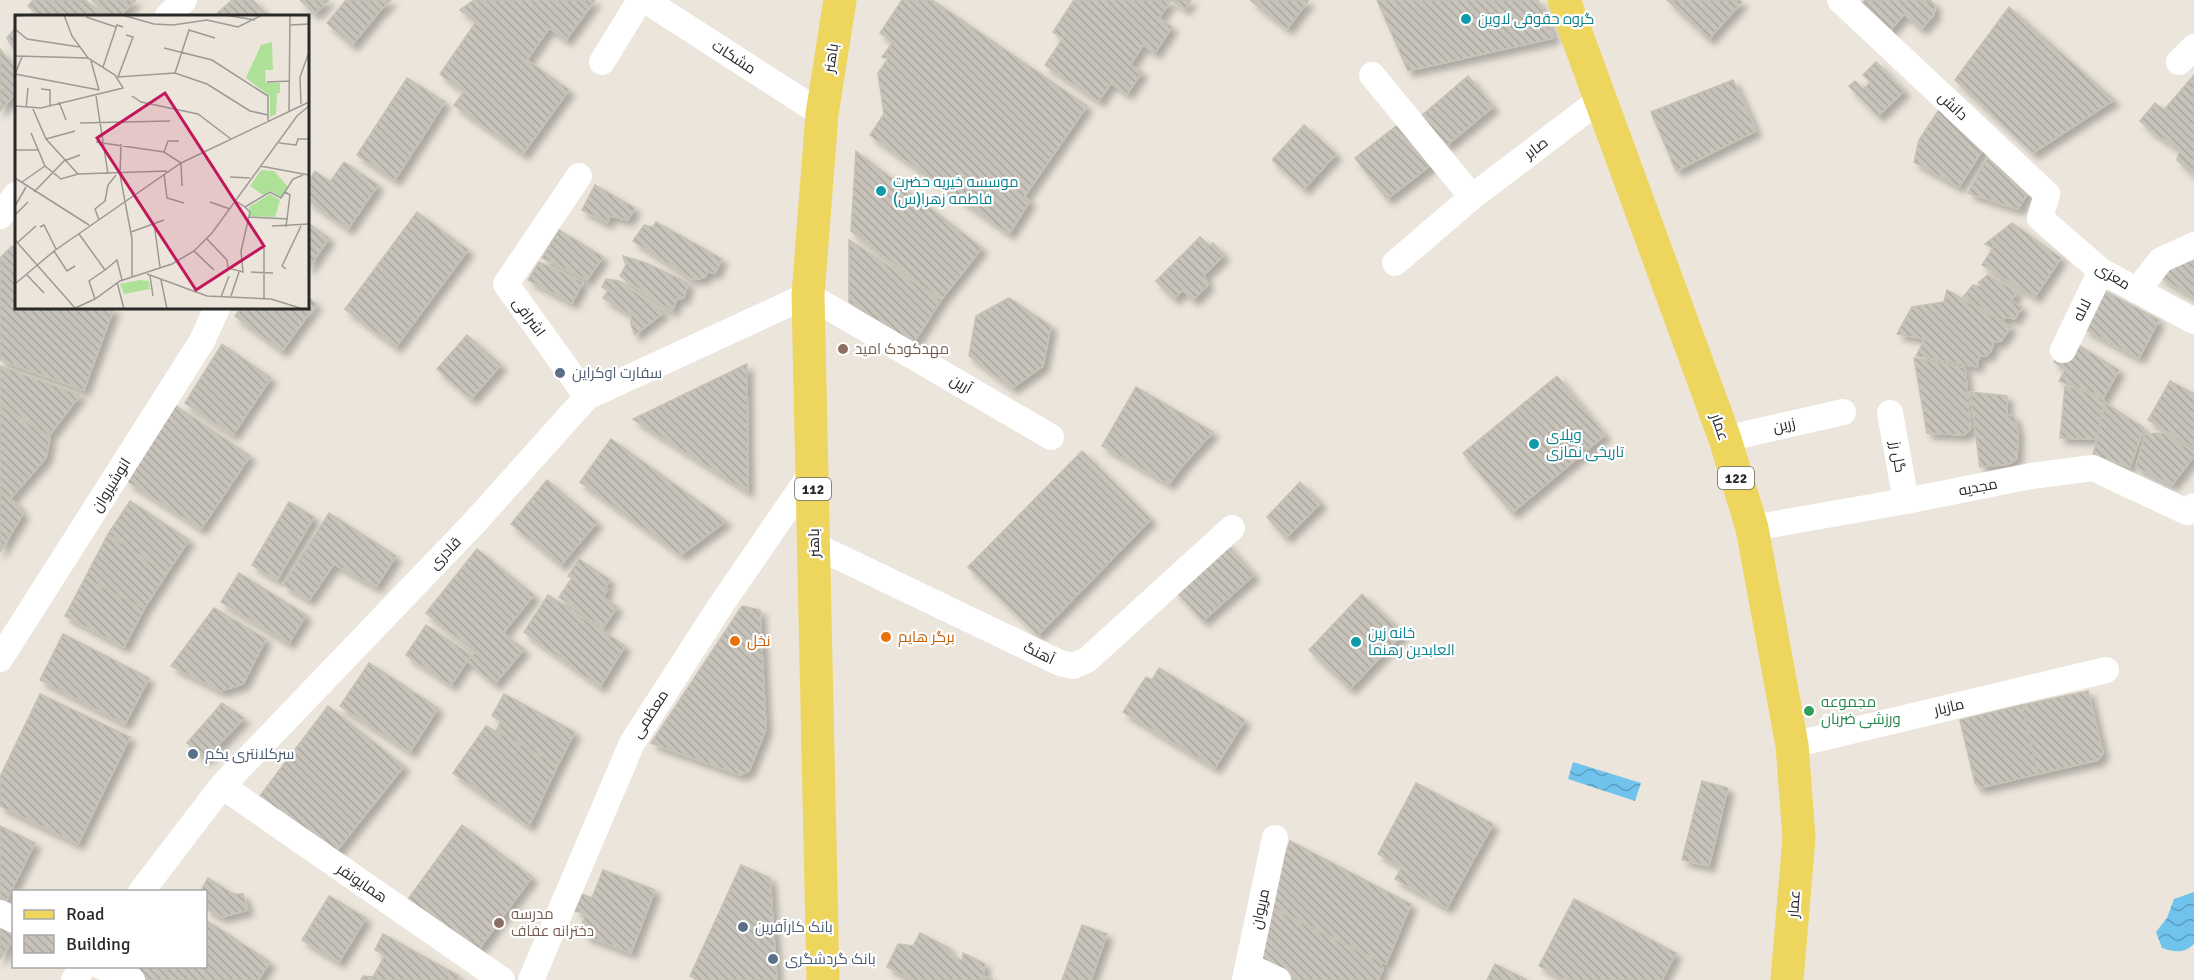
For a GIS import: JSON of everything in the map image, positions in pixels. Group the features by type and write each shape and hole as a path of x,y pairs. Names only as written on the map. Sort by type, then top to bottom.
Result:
{"main road":[{"name":"باهنر","path":"823,980 808,295 822,114 840,0"},
{"name":"عمار","path":"1564,0 1725,439 1752,528 1792,745 1799,838 1787,980"}],"street":[{"path":"169,15 184,0"},
{"path":"602,62 640,0"},
{"name":"مشکات","path":"645,0 822,114"},
{"name":"دانش","path":"1840,0 2047,194 2040,218"},
{"path":"1371,75 1472,197"},
{"name":"صابر","path":"1395,263 1472,197 1601,99"},
{"name":"اشرافی","path":"579,176 506,284 587,397"},
{"path":"0,216 15,196"},
{"name":"معزی","path":"2040,218 2101,271 2194,321"},
{"path":"2137,291 2161,260 2194,245"},
{"name":"لاله","path":"2063,350 2101,271"},
{"name":"قادری","path":"142,890 222,786 474,523 587,397 808,295"},
{"name":"آرین","path":"808,295 1052,436"},
{"name":"انوشیروان","path":"0,659 202,341 217,309"},
{"name":"زرین","path":"1725,439 1843,412"},
{"name":"گل رز","path":"1890,413 1906,501"},
{"name":"مجدیه","path":"1752,528 2031,476 2094,468 2187,512 2194,506"},
{"name":"معظمی","path":"531,980 632,743 721,605 813,471"},
{"name":"آهنگ","path":"814,545 1060,663 1073,666 1087,660 1232,528"},
{"name":"مازیار","path":"1792,745 2106,670"},
{"name":"همایونفر","path":"222,786 502,980"},
{"name":"مریوان","path":"1247,973 1275,838"},
{"path":"105,968 132,980"},
{"path":"1247,973 1278,980"}],"water":[{"path":"1573,762 1641,783 1635,801 1568,779"},
{"path":"2194,892 2194,944 2179,951 2162,948 2156,932 2167,918 2174,899"}],"building":[{"path":"33,0 85,0 104,15 39,15 28,6"},
{"path":"92,0 136,0 121,15 106,15"},
{"path":"232,0 253,0 267,15 215,15"},
{"path":"300,0 329,0 315,14"},
{"path":"346,0 367,0 379,12 352,45 327,23"},
{"path":"367,0 391,0 379,12"},
{"path":"474,0 595,0 566,40 549,28 527,60 569,90 523,154 454,105 464,92 440,74 476,22 460,10"},
{"path":"902,0 932,0 1087,106 1024,197 1030,201 1009,234 870,135 884,114 878,73 888,59 882,57 893,42 880,33"},
{"path":"1074,0 1171,0 1159,18 1172,27 1155,53 1143,45 1130,65 1142,72 1127,94 1111,83 1099,101 1045,65 1063,38 1053,32"},
{"path":"1171,0 1191,0 1185,9"},
{"path":"1250,0 1309,0 1287,29"},
{"name":"گروه حقوقی لاوین","path":"1377,0 1538,0 1554,38 1408,71"},
{"path":"1667,0 1739,0 1742,2 1709,39"},
{"path":"1865,0 1930,0 1935,5 1934,15 1921,29 1904,14 1889,32 1860,5"},
{"path":"2009,7 2114,100 2033,153 1955,80"},
{"path":"15,28 15,50 7,38"},
{"path":"0,49 15,68 15,95 11,98 0,85"},
{"path":"1876,62 1904,91 1878,116 1849,86 1855,81 1863,89 1871,82 1863,75"},
{"path":"2194,75 2194,175 2177,160 2180,150 2140,121 2155,103 2164,110"},
{"path":"1468,76 1493,107 1446,146 1421,116"},
{"path":"407,78 445,102 395,180 357,155"},
{"path":"1733,80 1756,131 1676,171 1651,112"},
{"path":"0,88 11,98 0,111"},
{"path":"1940,108 1985,146 1959,187 1914,162 1919,140"},
{"path":"1404,120 1436,161 1387,199 1355,158"},
{"path":"1304,125 1336,154 1304,189 1272,160"},
{"name":"موسسه خیریه حضرت فاطمه زهرا(س)","path":"856,151 982,248 941,300 851,231"},
{"path":"1987,158 2029,191 2018,209 1968,193"},
{"path":"344,162 378,185 348,229 309,201 312,190 309,188 309,180 315,171 330,182"},
{"path":"595,185 635,208 628,220 610,216 607,223 582,210"},
{"path":"417,212 468,250 396,347 345,309"},
{"path":"656,222 722,259 715,273 708,272 704,278 692,279 633,241 644,225 653,227"},
{"path":"2012,223 2061,258 2035,297 1982,265 1993,248 1985,244"},
{"path":"309,224 329,238 309,268"},
{"path":"559,230 603,257 587,280 542,258"},
{"path":"1200,237 1210,246 1213,243 1224,255 1204,275 1208,285 1193,300 1183,290 1174,299 1156,281"},
{"path":"849,240 941,300 913,344 849,302"},
{"path":"12,246 15,248 15,309 114,309 84,390 0,360 0,258"},
{"path":"2194,254 2194,298 2158,276"},
{"path":"623,256 646,263 688,283 684,298 677,299 672,311 620,276 626,265"},
{"path":"539,262 583,282 572,303 528,280"},
{"path":"1988,275 2017,292 2011,301 2022,307 2015,319 2005,317 2003,321 1963,297 1973,285 1985,287 1978,283"},
{"path":"606,279 619,281 664,312 635,335 631,325 631,315 603,298 608,291 602,287"},
{"path":"1947,290 2011,327 2001,341 1994,342 1991,351 1986,356 1979,356 1977,367 1916,356 1925,339 1897,334 1912,307 1944,302"},
{"path":"2103,290 2159,320 2139,358 2084,329"},
{"path":"309,298 316,304 282,351 235,316 240,309 309,309"},
{"path":"1009,298 1051,326 1043,366 1012,388 969,356 976,316"},
{"path":"467,335 501,365 471,399 437,369"},
{"path":"222,344 271,378 233,435 185,403"},
{"path":"2078,345 2119,370 2104,397 2059,381 2065,370 2054,362 2058,356"},
{"path":"1914,358 1965,368 1971,429 1964,435 1927,433"},
{"path":"747,364 748,492 633,419"},
{"path":"0,366 80,395 49,436 0,404"},
{"name":"ویلای تاریخی نمازی","path":"1557,376 1605,435 1512,513 1463,453"},
{"path":"2170,381 2194,394 2194,448 2148,420"},
{"path":"1136,387 1213,432 1169,484 1102,446"},
{"path":"2065,387 2076,388 2104,400 2097,439 2060,438"},
{"path":"1970,392 2007,396 2007,415 2014,416 2018,432 2017,458 2009,464 1980,467"},
{"path":"2105,403 2144,428 2130,467 2093,455"},
{"path":"0,405 50,438 46,458 11,498 0,491"},
{"path":"175,405 250,456 201,529 127,481"},
{"path":"2163,433 2194,452 2194,456 2172,485 2136,467 2145,434"},
{"path":"611,439 726,521 681,555 580,482"},
{"path":"1082,451 1151,519 1038,635 968,567"},
{"path":"547,480 597,522 561,565 511,524"},
{"path":"1300,482 1321,503 1286,538 1267,517"},
{"path":"0,493 17,504 23,514 0,552"},
{"path":"130,501 189,540 167,573 108,534"},
{"path":"289,502 314,517 277,580 252,565"},
{"path":"329,513 396,556 376,587 334,564 309,600 283,585"},
{"path":"108,534 167,573 144,609 85,578"},
{"path":"1225,542 1254,575 1203,621 1174,589"},
{"path":"477,549 534,595 503,633 524,649 495,684 467,661 475,652 426,613"},
{"path":"579,559 610,580 605,587 608,589 603,597 617,607 603,628 559,597 572,578 568,576"},
{"path":"239,573 306,615 289,643 221,602"},
{"path":"85,578 144,609 124,647 65,616"},
{"name":"خانه زین العابدین رهنما","path":"1362,594 1403,633 1350,689 1309,650"},
{"path":"548,595 625,646 600,687 524,632"},
{"path":"742,606 760,610 766,729 749,771 740,775 651,743"},
{"path":"214,608 266,639 243,684 221,691 171,666"},
{"path":"426,625 471,655 451,685 406,655"},
{"path":"63,634 149,678 125,724 40,680"},
{"path":"369,663 438,708 410,752 340,706"},
{"path":"1159,668 1245,720 1215,768 1123,712 1146,677 1152,680"},
{"path":"2088,691 2103,753 2098,760 2038,774 2022,705"},
{"path":"40,694 130,737 78,844 0,806 0,777"},
{"path":"504,694 575,732 558,765 496,731 501,721 492,716"},
{"path":"222,703 244,718 205,759 187,743"},
{"path":"2022,705 2038,774 1980,788 1975,783 1960,720"},
{"path":"328,706 404,766 331,858 256,801"},
{"path":"486,726 558,765 529,826 453,773"},
{"path":"1702,781 1728,788 1709,866 1682,860"},
{"path":"1416,783 1493,824 1447,908 1395,879 1402,867 1378,854"},
{"path":"462,825 532,877 478,950 408,899"},
{"path":"0,826 35,843 1,911 0,911"},
{"path":"1290,841 1411,904 1386,964 1272,907"},
{"name":"بانک کارآفرین","path":"741,865 770,878 777,980 698,980 690,976"},
{"path":"603,870 655,890 631,953 584,935 588,926 582,924 586,914 575,911 582,894 592,898"},
{"path":"208,878 233,894 243,894 248,910 222,917 207,910 207,890 201,890"},
{"path":"329,896 366,918 339,962 302,940"},
{"path":"1574,899 1676,953 1662,980 1566,980 1539,966"},
{"path":"1271,908 1379,961 1383,969 1378,980 1301,980 1258,959"},
{"path":"207,921 270,962 258,980 144,980 129,968 207,968"},
{"path":"1082,925 1107,934 1091,980 1062,980"},
{"path":"0,927 12,933 12,941 0,959"},
{"path":"920,933 949,948 949,954 963,961 963,953 985,964 983,976 993,980 913,980 887,967 898,944 913,946"},
{"path":"383,934 459,976 457,980 361,980 363,976 373,977 385,955 375,950"},
{"path":"1495,964 1527,980 1487,980"}],"place":[{"name":"گروه حقوقی لاوین","path":"1466,19"},
{"name":"موسسه خیریه حضرت فاطمه زهرا(س)","path":"881,191"},
{"name":"مهدکودک امید","path":"843,349"},
{"name":"سفارت اوکراین","path":"560,373"},
{"name":"ویلای تاریخی نمازی","path":"1534,444"},
{"name":"برگر هایم","path":"886,637"},
{"name":"نخل","path":"735,641"},
{"name":"خانه زین العابدین رهنما","path":"1356,642"},
{"name":"مجموعه ورزشی ضربان","path":"1809,711"},
{"name":"سرکلانتری یکم","path":"193,754"},
{"name":"مدرسه دخترانه عفاف","path":"499,923"},
{"name":"بانک کارآفرین","path":"743,927"},
{"name":"بانک گردشگری","path":"773,959"}]}
